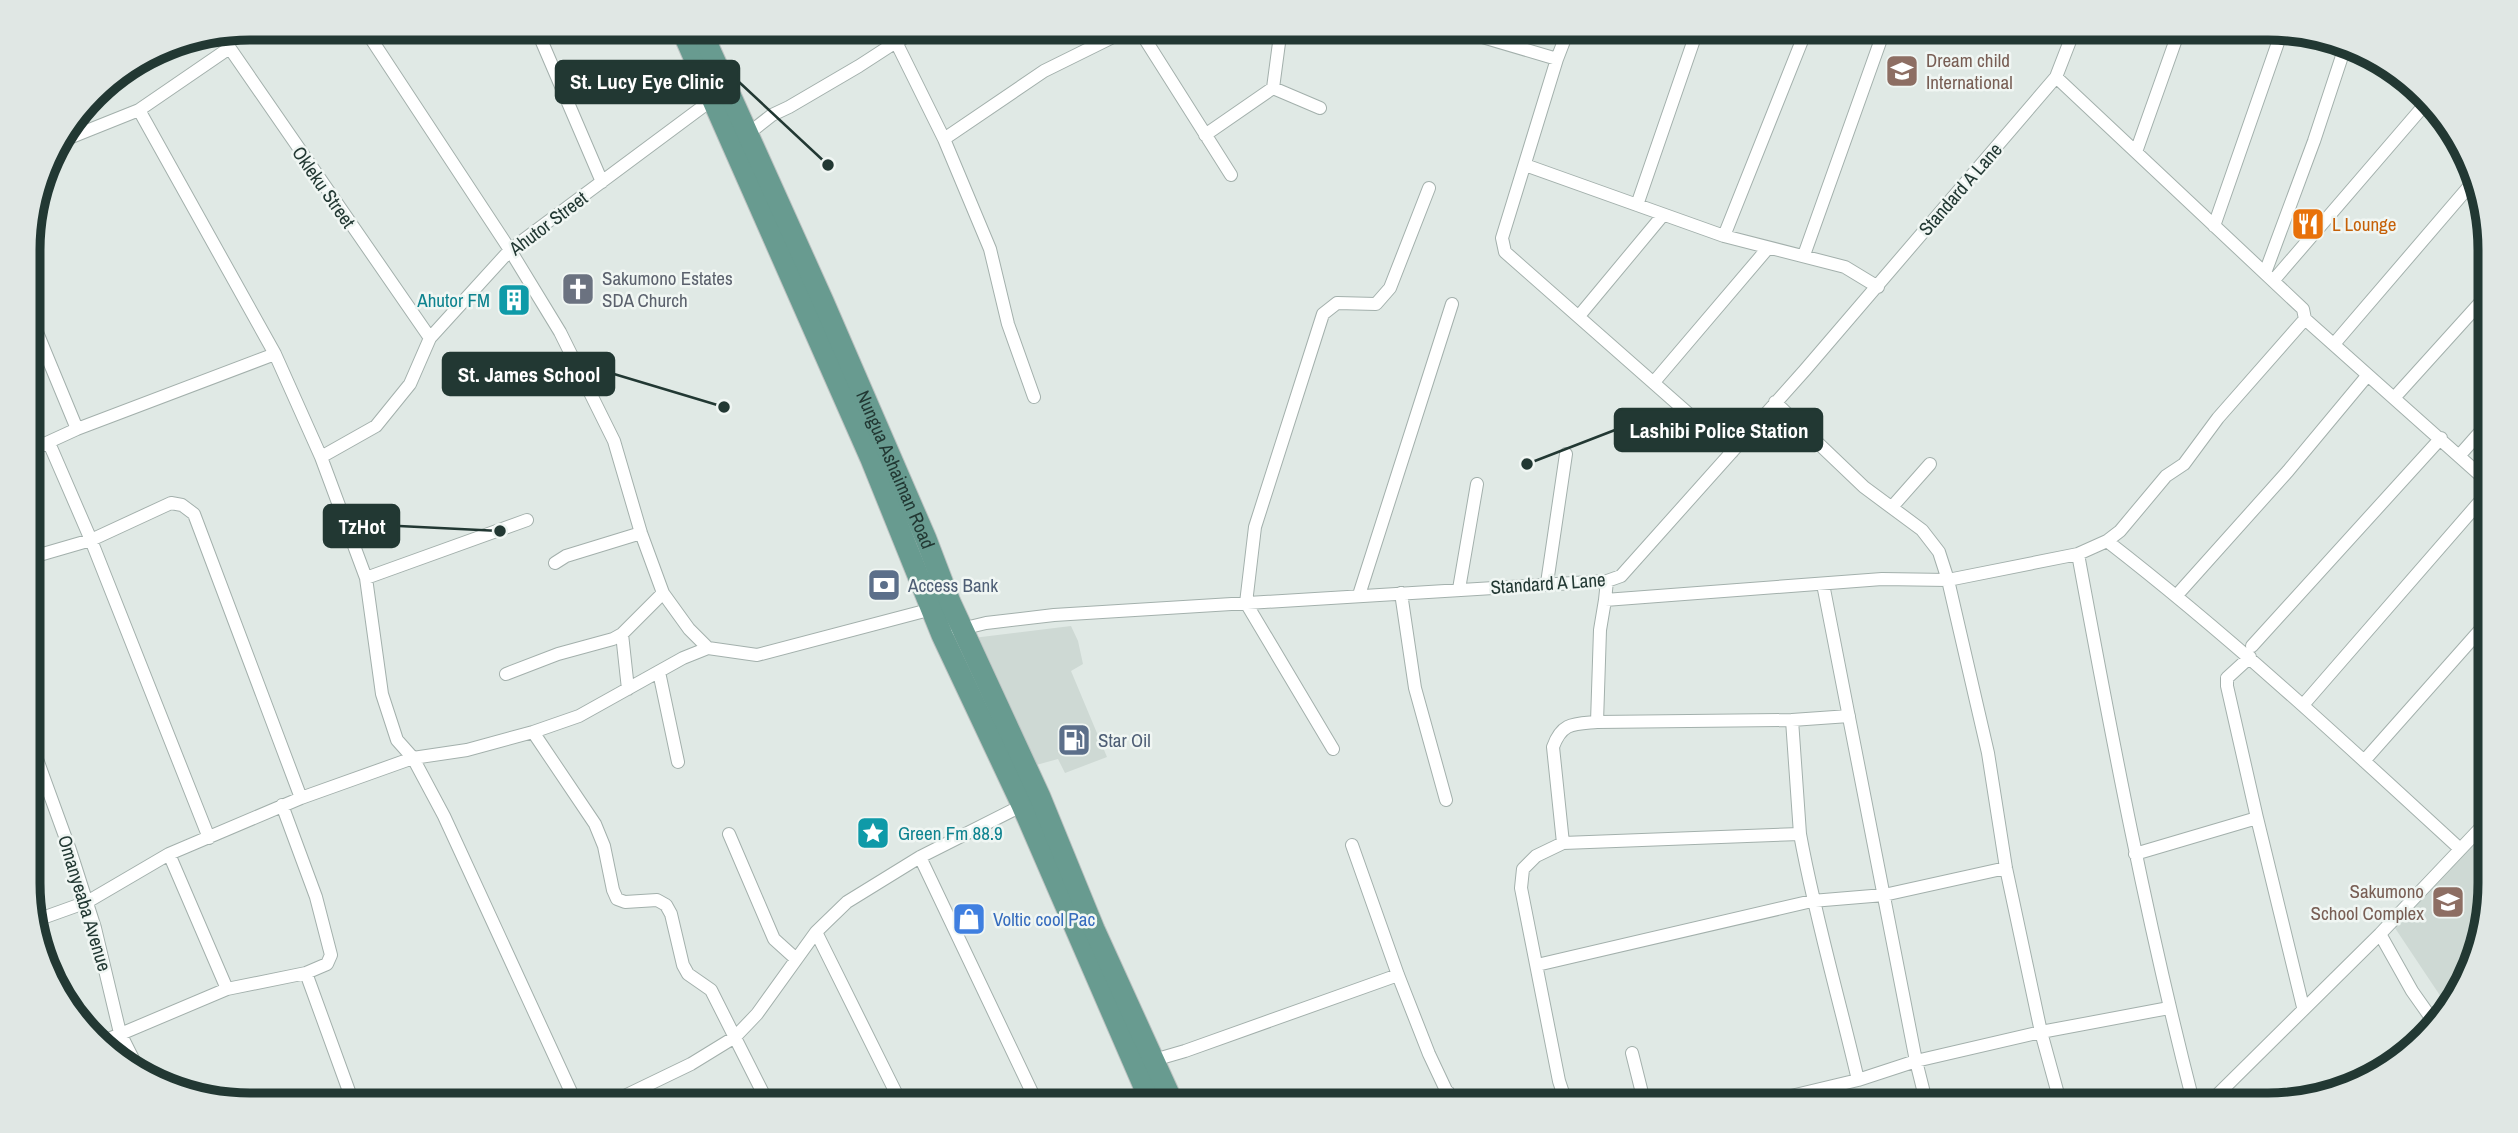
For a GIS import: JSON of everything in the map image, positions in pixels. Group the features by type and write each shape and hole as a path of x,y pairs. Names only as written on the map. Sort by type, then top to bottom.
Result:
{"main road":[{"name":"Nungua Ashaiman Road","path":"686,40 951,632 1094,929 1168,1093"},
{"name":"Nungua Ashaiman Road","path":"706,40 926,538 940,606"},
{"name":"Nungua Ashaiman Road","path":"1031,801 1147,1093"}],"street":[{"path":"372,40 510,250 560,332 614,441 641,533 663,593 689,629 708,648"},
{"path":"541,40 602,183"},
{"path":"749,133 772,115 900,40"},
{"path":"944,139 1044,71 1107,40"},
{"path":"1146,40 1231,175"},
{"path":"1205,135 1273,88 1279,40"},
{"path":"1493,40 1557,59"},
{"path":"1564,40 1524,165 1502,246 1505,252 1732,452"},
{"path":"1637,205 1695,40"},
{"path":"1724,236 1802,40"},
{"path":"1804,255 1881,40"},
{"name":"Standard A Lane","path":"951,632 1054,615 1607,581 1621,576 1878,287 1935,216 1972,178 2056,77 2070,40"},
{"path":"2136,152 2176,40"},
{"path":"2214,226 2278,41"},
{"name":"Okleku Street","path":"224,42 430,338"},
{"path":"896,42 944,139 990,249 1008,324 1034,397"},
{"path":"75,135 139,110 228,49"},
{"path":"2269,277 2343,54"},
{"path":"2056,77 2303,309 2305,319 2478,473"},
{"path":"1273,88 1320,108"},
{"name":"Ahutor Street","path":"321,457 376,426 410,384 430,338 510,250 713,99"},
{"path":"2269,277 2421,108"},
{"path":"139,110 275,355 321,457 366,578 382,694 397,740 413,758 444,816 571,1093"},
{"path":"1524,165 1724,236 1845,267 1878,287"},
{"path":"1333,749 1247,603 1255,527 1323,314 1337,303 1376,304 1382,299 1390,288 1429,188"},
{"path":"2334,344 2468,188"},
{"path":"1579,316 1663,215"},
{"path":"1654,382 1768,248"},
{"path":"1359,595 1452,304"},
{"path":"2394,398 2478,305"},
{"path":"1605,600 1882,579 1948,580 2078,554 2108,541 2120,531 2166,476 2184,464 2218,418 2305,319"},
{"path":"41,342 77,429"},
{"path":"41,447 77,429 275,355"},
{"path":"2177,595 2288,471 2367,376"},
{"path":"1775,402 1857,481 1922,530 1939,552 1948,580 1988,753 2006,868 2041,1032 2057,1092"},
{"path":"2459,456 2478,434"},
{"path":"2303,1007 2257,818 2227,678 2441,438"},
{"path":"49,443 91,540 209,838"},
{"path":"1547,583 1566,454"},
{"path":"1892,507 1930,464"},
{"path":"1459,589 1477,484"},
{"path":"41,555 91,540 171,503 182,505 194,514 301,798"},
{"path":"2303,705 2478,504"},
{"path":"366,578 527,520"},
{"path":"555,563 566,556 641,533"},
{"path":"2108,541 2251,651 2303,705 2460,849"},
{"path":"2078,554 2122,793 2169,1008 2191,1092"},
{"path":"1597,722 1600,630 1607,581"},
{"path":"1823,584 1924,1092"},
{"path":"506,674 622,634 663,593"},
{"path":"1401,593 1415,688 1447,800"},
{"path":"43,918 87,902 169,854 282,805 413,758 467,750 533,733 579,716 682,658 708,648 757,655 940,606"},
{"path":"2364,761 2478,632"},
{"path":"622,634 628,689"},
{"path":"659,672 678,762"},
{"path":"1563,843 1553,747 1558,734 1571,724 1792,720 1849,716"},
{"path":"1792,720 1800,834 1812,901 1838,991 1858,1080"},
{"path":"533,733 595,824 604,846 617,899 625,902 657,900 666,905 671,914 683,965 693,977 711,990 763,1093"},
{"name":"Omanyeaba Avenue","path":"40,768 87,902 120,1033 131,1055"},
{"path":"631,1093 691,1064 735,1037 757,1014 816,932 847,902 920,857 1031,801"},
{"path":"110,1038 227,989 306,972 327,964 331,955 316,897 282,805"},
{"path":"2135,853 2257,818"},
{"path":"2220,1092 2380,934 2478,830"},
{"path":"729,834 774,939 795,958"},
{"path":"1563,1092 1521,888 1523,869 1536,856 1563,843 1800,834"},
{"path":"1352,845 1398,975 1447,1092"},
{"path":"169,854 227,989"},
{"path":"920,857 1032,1093"},
{"path":"1537,965 1812,901 1884,895 2006,868"},
{"path":"816,932 896,1093"},
{"path":"2380,934 2429,1016"},
{"path":"306,972 350,1093"},
{"path":"1154,1060 1398,975"},
{"path":"1821,1092 1916,1061 2041,1032 2169,1008"},
{"path":"1632,1053 1642,1092"}],"shaded area":[{"path":"1071,626 1078,641 1083,664 1071,671 1107,757 1065,773 1058,759 1029,767 973,638"},
{"name":"Sakumono School Complex","path":"2478,834 2478,882 2474,923 2462,963 2442,999 2391,922"}],"place":[{"name":"Dream child International","path":"1902,71"},
{"name":"St. Lucy Eye Clinic","path":"828,165"},
{"name":"L Lounge","path":"2308,224"},
{"name":"Sakumono Estates SDA Church","path":"578,289"},
{"name":"Ahutor FM","path":"514,300"},
{"name":"St. James School","path":"724,407"},
{"name":"Lashibi Police Station","path":"1527,464"},
{"name":"TzHot","path":"500,531"},
{"name":"Access Bank","path":"884,585"},
{"name":"Star Oil","path":"1074,740"},
{"name":"Green Fm 88.9","path":"873,833"},
{"name":"Sakumono School Complex","path":"2448,902"},
{"name":"Voltic cool Pac","path":"969,919"}]}
